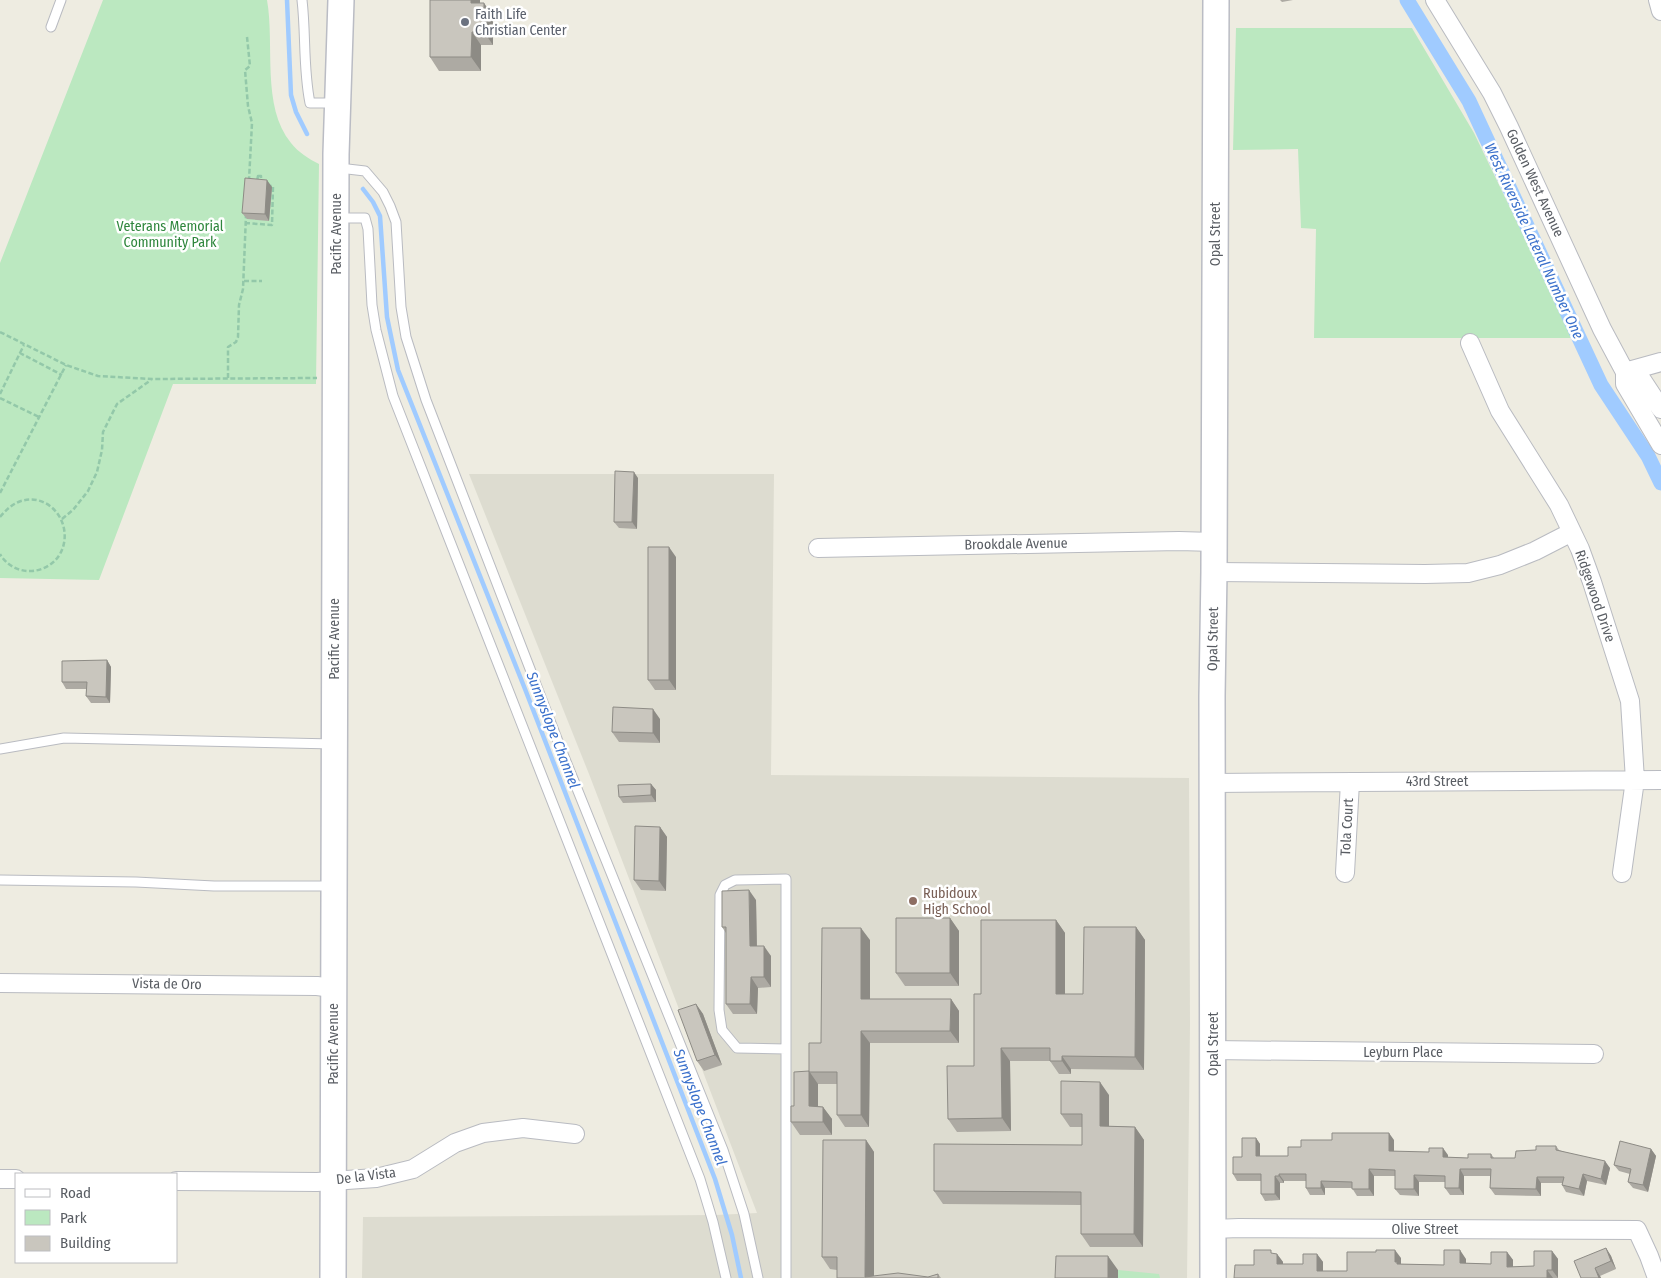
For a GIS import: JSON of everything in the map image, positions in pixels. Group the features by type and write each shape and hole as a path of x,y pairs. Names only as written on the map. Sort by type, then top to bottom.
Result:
{"street":[{"name":"Pacific Avenue","path":"333,1278 336,168 341,0"},
{"name":"Opal Street","path":"1213,1278 1212,696 1216,0"},
{"name":"Golden West Avenue","path":"1434,0 1492,94 1514,136 1602,329 1625,372 1625,384 1661,446"},
{"path":"1658,0 1661,11"},
{"name":"Ridgewood Drive","path":"1470,343 1500,411 1559,506 1572,532 1592,582 1630,701 1636,780 1622,873"},
{"path":"1625,372 1661,362"},
{"name":"Golden West Avenue","path":"1625,372 1640,377 1661,409"},
{"path":"1214,572 1468,573 1500,565 1535,551 1572,532"},
{"name":"Brookdale Avenue","path":"818,548 1180,541 1214,542"},
{"name":"43rd Street","path":"1213,782 1661,780"},
{"name":"Tola Court","path":"1345,873 1350,782"},
{"name":"Vista de Oro","path":"0,983 317,986 333,988"},
{"name":"Leyburn Place","path":"1212,1050 1594,1054"},
{"name":"De la Vista","path":"178,1181 317,1182 376,1178 413,1169 455,1143 483,1133 523,1128 575,1134"},
{"path":"0,1178 15,1179"},
{"name":"Olive Street","path":"1213,1229 1637,1230 1657,1278"}],"lane":[{"path":"51,27 61,0"},
{"path":"302,0 305,22 306,83 310,103 337,104"},
{"path":"336,168 364,170 383,192 390,206 397,229 401,307 406,337 426,400 561,749 723,1150 744,1214 758,1278"},
{"path":"336,218 365,218 368,229 372,305 376,330 393,396 696,1170 713,1222 726,1278"},
{"path":"0,749 64,738 334,744"},
{"path":"786,1049 737,1048 722,1030 719,1010 720,895 725,885 735,880 786,879 785,983 786,1049 786,1278"},
{"path":"0,880 136,882 214,886 333,886"}],"path":[{"path":"247,37 250,66 245,70 248,106 252,123 248,184"},
{"path":"245,223 272,225 273,186 256,185"},
{"path":"228,378 228,347 236,342 238,337 239,305 244,281 246,213"},
{"path":"244,281 262,281"},
{"path":"0,332 66,365 98,376 152,379 324,378"},
{"path":"24,345 0,396 39,417"},
{"path":"20,353 62,375"},
{"path":"0,493 66,365"},
{"path":"62,519 73,510 88,490 97,472 102,450 103,432 117,404 152,379"},
{"path":"0,517 9,507 22,501 38,501 51,507 62,519 66,532 64,547 57,560 45,568 30,571 16,568 3,560 0,554"}],"shaded area":[{"name":"Rubidoux High School","path":"469,474 774,474 771,775 1189,778 1190,1024 1187,1278 362,1278 363,1217 716,1215 757,1213 589,774"}],"green space":[{"name":"Veterans Memorial Community Park","path":"103,0 267,0 272,93 276,111 282,128 291,143 304,155 319,164 316,384 173,384 99,580 0,578 0,263"},
{"path":"1236,28 1412,28 1474,133 1573,338 1314,338 1316,229 1301,228 1298,149 1233,150"},
{"path":"1118,1270 1159,1274 1160,1278 1118,1278"}],"building":[{"path":"430,0 471,0 471,3 484,3 484,32 472,32 471,57 430,57"},
{"path":"245,178 267,180 265,214 242,213"},
{"path":"615,471 634,472 632,522 614,522"},
{"path":"648,547 669,547 669,680 648,680"},
{"path":"107,660 106,697 86,696 87,682 62,682 62,661"},
{"path":"613,707 653,709 653,733 612,732"},
{"path":"651,784 651,795 619,797 618,785"},
{"path":"635,826 660,827 659,881 634,880"},
{"path":"749,890 750,946 764,946 764,977 751,977 750,1004 726,1004 726,927 722,927 722,891"},
{"path":"896,918 950,918 950,973 896,973"},
{"path":"981,920 1056,920 1056,994 1083,994 1084,927 1136,927 1135,1057 1062,1056 1062,1061 1050,1061 1050,1048 1001,1048 1002,1118 948,1119 947,1066 974,1066 974,994 981,994"},
{"path":"822,928 861,928 861,999 951,999 950,1031 861,1031 861,1115 837,1115 837,1072 809,1072 809,1043 821,1043"},
{"path":"696,1004 715,1055 697,1061 678,1010"},
{"path":"809,1071 809,1106 823,1107 823,1122 791,1122 791,1106 794,1106 794,1072"},
{"path":"1061,1081 1100,1082 1100,1126 1135,1127 1134,1234 1081,1234 1081,1192 934,1191 934,1144 1082,1145 1082,1114 1061,1114"},
{"path":"1332,1133 1389,1133 1389,1151 1429,1152 1429,1148 1443,1148 1443,1157 1468,1158 1468,1154 1491,1154 1491,1158 1515,1158 1516,1151 1536,1150 1536,1146 1556,1146 1556,1150 1605,1161 1601,1179 1583,1174 1579,1189 1562,1185 1564,1177 1537,1177 1536,1189 1490,1188 1491,1169 1460,1169 1459,1188 1445,1188 1445,1176 1414,1175 1414,1189 1395,1189 1395,1170 1369,1169 1369,1189 1352,1189 1352,1182 1321,1181 1321,1188 1306,1188 1306,1174 1279,1174 1279,1176 1275,1176 1275,1194 1261,1194 1261,1174 1233,1174 1233,1157 1242,1157 1242,1138 1256,1138 1256,1156 1288,1156 1288,1147 1301,1147 1301,1140 1332,1140"},
{"path":"823,1140 866,1140 865,1277 898,1273 928,1277 938,1274 938,1278 837,1278 837,1257 822,1257"},
{"path":"1620,1141 1651,1149 1643,1185 1628,1182 1631,1169 1614,1165"},
{"path":"1606,1248 1611,1261 1595,1268 1599,1278 1581,1278 1574,1261"},
{"path":"1254,1250 1271,1250 1271,1253 1277,1254 1277,1264 1303,1264 1303,1254 1317,1254 1317,1271 1347,1271 1347,1252 1395,1250 1395,1262 1397,1264 1444,1265 1444,1250 1460,1250 1460,1263 1491,1264 1491,1252 1507,1252 1507,1267 1534,1266 1534,1251 1552,1251 1552,1270 1547,1270 1547,1278 1234,1278 1235,1265 1254,1265"},
{"path":"1056,1256 1108,1256 1108,1278 1055,1278"}],"waterway":[{"name":"Sunnyslope Channel","path":"287,0 291,95 296,112 307,134"},
{"name":"West Riverside Lateral Number One","path":"1407,0 1469,101 1601,385 1648,456 1661,483"},
{"name":"Sunnyslope Channel","path":"363,189 373,202 380,216 387,317 398,370 525,689 715,1179 732,1235 741,1278"}],"place":[{"name":"Faith Life Christian Center","path":"465,22"},
{"name":"Rubidoux High School","path":"913,901"}]}
